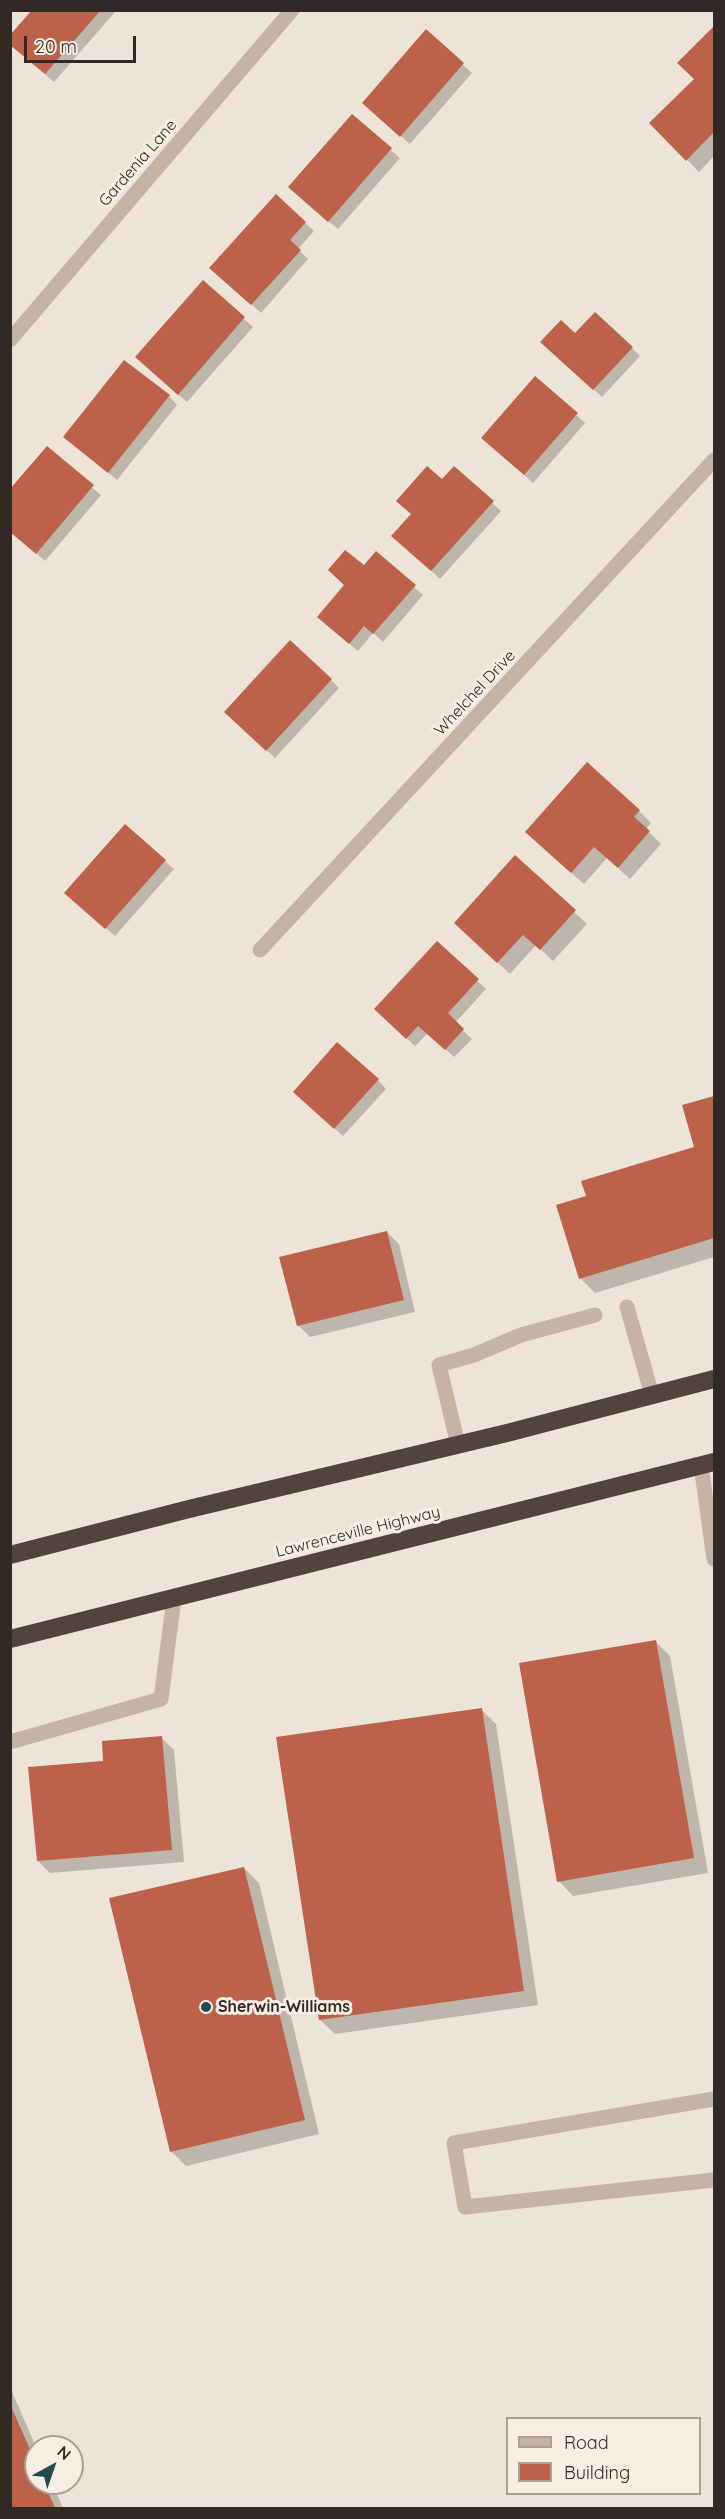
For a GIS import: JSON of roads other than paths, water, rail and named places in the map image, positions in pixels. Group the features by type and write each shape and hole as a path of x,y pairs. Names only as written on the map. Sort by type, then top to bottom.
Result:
{"highway":[{"path":"10,1555 189,1509 458,1445 714,1379"},
{"name":"Lawrenceville Highway","path":"10,1639 708,1463"}],"street":[{"name":"Gardenia Lane","path":"10,340 292,10"},
{"name":"Whelchel Drive","path":"260,950 714,460"},
{"path":"627,1306 652,1395"},
{"path":"458,1445 440,1365 474,1355 521,1335 595,1315"},
{"path":"708,1463 714,1559"},
{"path":"10,1742 161,1700 174,1598"},
{"path":"714,2099 454,2144 465,2207 714,2180"}],"place":[{"name":"Sherwin-Williams","path":"206,2007"}]}
